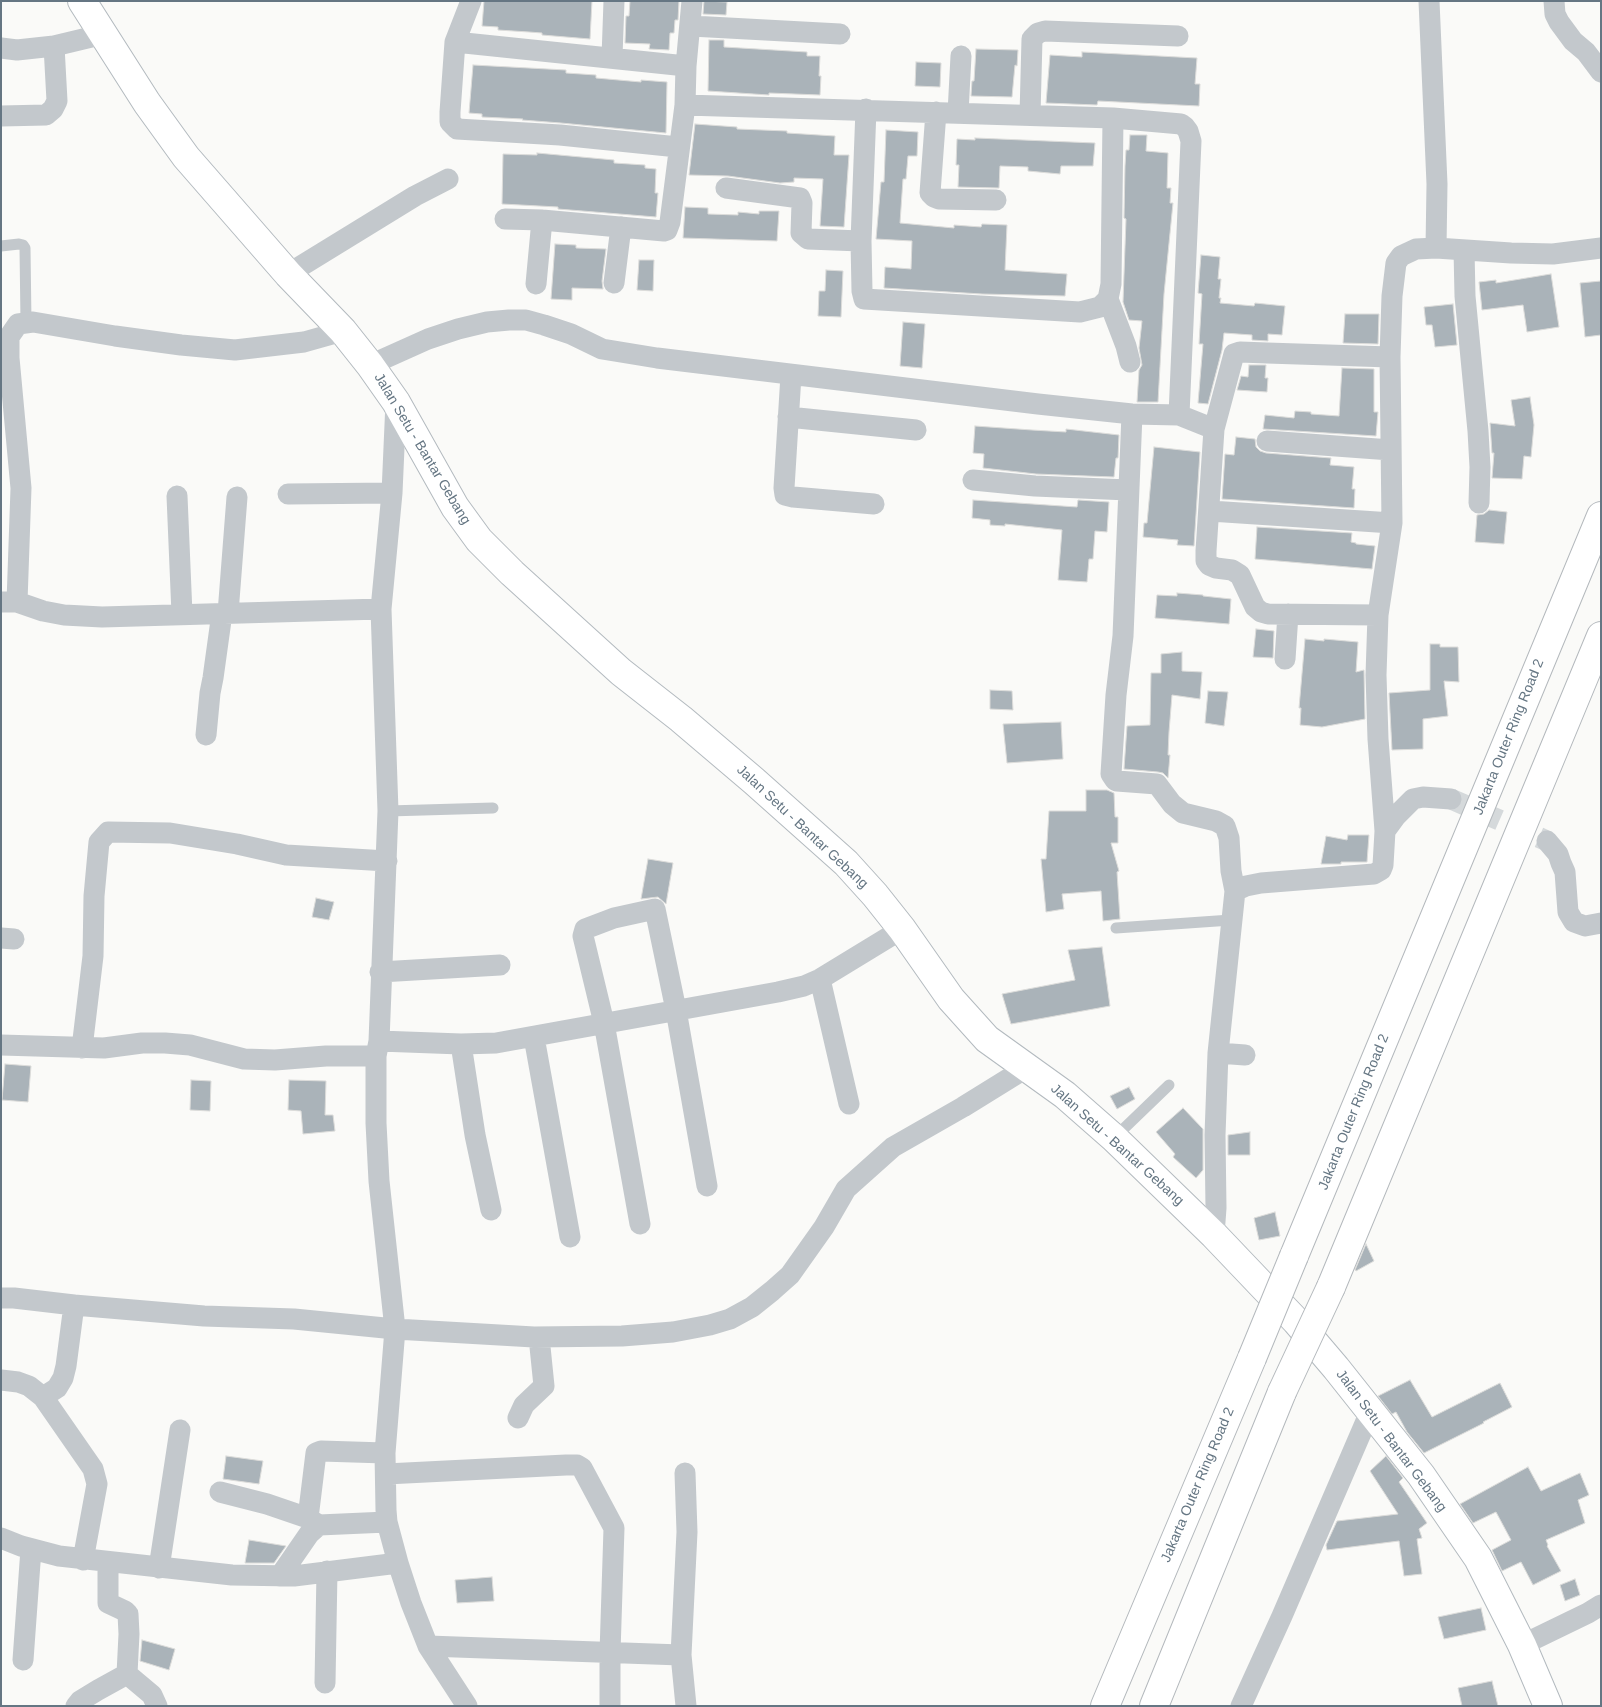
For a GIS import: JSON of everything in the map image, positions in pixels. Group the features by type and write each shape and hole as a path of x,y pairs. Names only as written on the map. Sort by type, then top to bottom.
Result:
{"main road":[{"name":"Jalan Setu - Bantar Gebang","path":"82,1 147,102 186,157 288,274 343,331 370,365 396,402 455,507 479,540 512,573 621,672 740,769 846,863 902,929 951,999 987,1039 1065,1095 1114,1138 1214,1235 1296,1321 1421,1475 1478,1558 1522,1645 1548,1706"},
{"name":"Jakarta Outer Ring Road 2","path":"1105,1706 1252,1358 1601,516"},
{"path":"1154,1706 1282,1392 1331,1287 1601,636"}],"street":[{"path":"471,1 455,42 450,122 457,129 560,135 678,148"},
{"path":"612,57 614,1"},
{"path":"505,219 542,220 667,230 670,222 685,105 686,66 692,1"},
{"path":"1429,1 1437,184 1436,248"},
{"path":"1554,1 1555,14 1559,22 1573,41 1586,52 1601,72"},
{"path":"691,26 840,34"},
{"path":"1030,116 1032,39 1038,33 1045,31 1178,36"},
{"path":"1,48 16,50 54,46 104,34"},
{"path":"455,42 686,66"},
{"path":"1,116 46,115 53,109 56,101 54,46"},
{"path":"958,113 961,56"},
{"path":"685,105 1113,118 1181,124 1190,136 1179,415"},
{"path":"866,109 861,241 862,291 865,300 1080,312 1100,307 1108,299"},
{"path":"936,112 930,194 939,198 996,200"},
{"path":"1113,118 1110,284 1108,299 1130,362"},
{"path":"288,274 415,196 448,179"},
{"path":"726,188 800,198 802,203 801,233 808,239 861,241"},
{"path":"536,284 542,220"},
{"path":"614,282 621,227"},
{"path":"1235,891 1260,883 1378,873 1383,865 1385,831 1378,739 1376,675 1378,615 1392,523 1390,358 1392,296 1396,263 1401,256 1416,249 1436,248 1553,254 1601,248"},
{"path":"1464,250 1465,296 1478,431 1479,503"},
{"path":"370,365 428,339 487,322 526,320 571,334 602,349 657,358 1132,414 1179,415 1214,429"},
{"path":"343,331 304,342 235,350 171,344 26,322 18,324 9,337 5,358 10,448 21,488 9,602 64,615 102,617 381,609"},
{"path":"1378,615 1268,614 1261,612 1255,606 1240,575 1232,570 1216,568 1207,563 1206,551 1214,429 1234,354 1258,352 1390,358"},
{"path":"791,375 785,495 874,504"},
{"path":"396,402 392,493 381,609 388,811 377,1049 376,1123 379,1181 396,1329 385,1453 387,1522 411,1603 428,1646 467,1706"},
{"path":"1132,414 1123,636 1116,695 1111,774 1114,780 1117,781 1157,784 1172,804 1183,813 1216,821 1225,826 1229,838 1231,871 1235,891 1218,1053 1214,1235"},
{"path":"788,417 916,430"},
{"path":"1267,441 1391,450"},
{"path":"973,480 1035,486 1128,490"},
{"path":"288,494 392,493"},
{"path":"177,496 182,614"},
{"path":"206,735 210,693 225,613 237,497"},
{"path":"1210,511 1392,523"},
{"path":"1285,659 1288,614"},
{"path":"1385,831 1396,816 1413,799 1423,797 1451,799"},
{"path":"82,1048 93,956 94,896 99,842 102,836 108,832 170,833 237,844 286,855 387,861"},
{"path":"1547,842 1558,854 1563,868 1568,912 1574,922 1585,926 1601,923"},
{"path":"640,1224 604,1023 583,936 585,929 614,918 653,908 656,911 676,1010 707,1186"},
{"path":"1,1045 104,1048 142,1043 165,1043 190,1045 244,1058 275,1060 377,1049 496,1043 804,986 820,979 902,929"},
{"path":"380,972 500,965"},
{"path":"820,979 849,1104"},
{"path":"534,1037 570,1237"},
{"path":"461,1044 475,1135 491,1210"},
{"path":"1218,1053 1245,1056"},
{"path":"1,1298 204,1316 294,1319 396,1329 539,1337 622,1336 673,1332 730,1319 752,1307 790,1275 824,1227 846,1188 866,1169 893,1147 1026,1068"},
{"path":"43,1397 57,1388 63,1378 74,1305"},
{"path":"518,1418 524,1405 544,1386 539,1337"},
{"path":"1,1380 18,1382 29,1386 43,1397 93,1469 97,1484 83,1560"},
{"path":"1241,1706 1370,1412"},
{"path":"159,1568 180,1430"},
{"path":"280,1576 309,1534 314,1521 316,1454 318,1451 385,1453"},
{"path":"386,1474 566,1465 577,1465 582,1468 614,1528 610,1705"},
{"path":"685,1473 687,1532 681,1655 686,1706"},
{"path":"220,1492 267,1504 314,1521 387,1522"},
{"path":"1,1538 58,1556 108,1563 232,1575 294,1576 398,1563"},
{"path":"23,1660 31,1549"},
{"path":"108,1563 108,1602 128,1614 127,1674"},
{"path":"325,1683 328,1571"},
{"path":"1522,1645 1588,1613 1601,1604"},
{"path":"428,1646 681,1655"},
{"path":"76,1706 80,1701 127,1674"},
{"path":"127,1674 152,1695 157,1706"}],"lane":[{"path":"1,246 19,244 24,245 25,248 26,322"},
{"path":"388,811 493,808"},
{"path":"1116,928 1231,920"},
{"path":"1114,1138 1169,1085"}],"building":[{"path":"484,1 592,1 590,39 498,30 498,27 482,26"},
{"path":"630,1 679,1 678,20 675,20 674,33 670,33 669,50 649,49 650,44 625,43 626,16 629,16"},
{"path":"704,1 727,2 726,15 703,14"},
{"path":"709,40 724,40 724,47 807,52 807,56 820,56 820,95 769,93 769,95 708,91"},
{"path":"976,49 1018,50 1012,97 971,96"},
{"path":"1082,52 1197,58 1195,84 1200,84 1199,106 1098,101 1097,105 1046,103 1050,55 1082,57"},
{"path":"916,62 941,63 940,87 915,86"},
{"path":"473,65 566,70 566,73 596,75 596,78 667,82 666,133 523,119 482,117 482,114 469,113"},
{"path":"695,124 835,136 834,155 849,155 844,227 820,226 823,179 794,178 794,182 780,183 728,176 689,175"},
{"path":"886,130 918,132 917,156 908,156 906,179 903,179 900,223 954,228 954,225 981,227 982,224 1007,225 1005,270 1067,274 1065,296 982,294 884,288 885,267 911,269 912,241 876,239 881,182 884,182"},
{"path":"1130,135 1147,135 1146,151 1168,153 1167,188 1171,188 1170,203 1173,203 1164,294 1158,402 1137,402 1139,370 1142,365 1139,348 1142,321 1129,320 1123,302 1126,219 1124,218 1125,166 1126,150 1129,150"},
{"path":"975,138 1095,143 1093,166 1061,166 1060,174 1028,171 1028,167 1000,166 999,188 958,187 959,165 956,165 957,139 975,140"},
{"path":"537,153 614,160 614,163 645,165 645,168 656,169 655,193 658,193 656,217 558,209 558,207 502,204 503,154 537,155"},
{"path":"685,207 708,208 708,214 738,215 738,212 759,214 759,211 779,211 777,241 683,238"},
{"path":"555,244 576,245 576,248 606,249 602,281 603,289 572,288 572,300 551,299"},
{"path":"1201,255 1220,257 1218,279 1221,279 1220,303 1254,306 1255,303 1285,306 1282,335 1268,334 1268,341 1252,340 1252,335 1224,333 1222,350 1208,404 1198,403 1203,344 1199,344 1202,294 1198,293"},
{"path":"639,260 654,260 653,291 637,290"},
{"path":"826,270 843,271 841,317 818,316 819,291 825,291"},
{"path":"1551,274 1559,327 1527,332 1523,305 1482,310 1479,282 1496,280 1496,283"},
{"path":"1601,281 1601,335 1585,337 1580,283"},
{"path":"1453,304 1457,345 1435,347 1432,325 1426,325 1424,307"},
{"path":"1345,314 1379,314 1378,344 1343,343"},
{"path":"903,322 925,324 922,368 900,366"},
{"path":"1249,365 1266,365 1265,378 1268,378 1267,392 1237,390 1241,376 1248,377"},
{"path":"1342,368 1374,369 1374,412 1378,412 1376,436 1263,429 1265,415 1294,418 1295,411 1339,416"},
{"path":"1530,397 1534,425 1531,457 1524,456 1522,479 1492,478 1494,453 1492,453 1490,423 1515,426 1511,400"},
{"path":"975,426 1066,432 1066,429 1119,435 1118,458 1116,458 1114,477 1036,474 983,468 984,454 973,453"},
{"path":"1236,437 1255,439 1256,447 1266,453 1331,458 1330,465 1354,467 1352,489 1355,489 1354,508 1222,499 1225,454 1234,455"},
{"path":"1154,447 1200,452 1194,546 1177,545 1178,540 1143,537 1144,523 1147,523"},
{"path":"973,500 1077,507 1078,500 1109,502 1107,532 1095,531 1093,559 1089,559 1087,582 1058,580 1062,530 1005,524 1005,526 990,525 990,520 972,518"},
{"path":"1489,510 1507,512 1504,544 1475,542 1477,515 1484,514"},
{"path":"1257,527 1352,533 1351,542 1375,546 1372,569 1255,559"},
{"path":"1177,593 1231,599 1229,624 1155,618 1157,595 1177,596"},
{"path":"1256,629 1274,631 1273,658 1253,657"},
{"path":"1305,639 1358,642 1356,672 1364,670 1365,719 1322,727 1300,725 1301,708 1299,708"},
{"path":"1430,644 1440,644 1440,647 1458,647 1459,682 1444,681 1448,716 1423,719 1423,749 1392,750 1389,693 1430,690"},
{"path":"1182,652 1182,671 1202,672 1200,699 1172,695 1168,778 1163,773 1124,769 1127,726 1150,725 1151,673 1161,673 1161,654"},
{"path":"990,690 1012,691 1013,710 990,709"},
{"path":"1208,691 1228,692 1224,726 1205,723"},
{"path":"1061,722 1063,759 1007,763 1003,724"},
{"path":"1086,790 1107,790 1114,793 1115,817 1118,817 1118,843 1111,843 1119,871 1117,872 1120,919 1103,921 1101,891 1062,894 1064,909 1046,912 1041,859 1046,859 1049,811 1086,811"},
{"path":"1348,835 1369,835 1367,862 1321,864 1326,836 1347,840"},
{"path":"648,859 673,863 666,904 658,897 641,899"},
{"path":"316,898 334,902 329,920 312,917"},
{"path":"1102,947 1110,1006 1011,1024 1002,994 1075,980 1068,950"},
{"path":"5,1064 31,1066 28,1102 2,1100"},
{"path":"191,1080 211,1081 210,1111 190,1110"},
{"path":"289,1080 326,1081 325,1115 333,1115 335,1131 303,1134 301,1111 288,1110"},
{"path":"1129,1087 1135,1099 1117,1109 1110,1096"},
{"path":"1183,1108 1203,1129 1203,1170 1196,1178 1173,1157 1175,1154 1156,1132"},
{"path":"1250,1132 1250,1155 1228,1155 1228,1135"},
{"path":"1275,1212 1280,1236 1259,1240 1254,1218"},
{"path":"1366,1244 1374,1261 1356,1271 1355,1270"},
{"path":"1410,1380 1432,1417 1500,1383 1512,1407 1424,1453 1407,1432 1396,1412 1392,1414 1378,1396"},
{"path":"226,1456 263,1461 259,1484 223,1479"},
{"path":"1386,1456 1403,1478 1399,1482 1427,1523 1419,1529 1422,1538 1417,1539 1422,1574 1404,1576 1399,1541 1327,1550 1326,1545 1337,1521 1398,1514 1370,1471"},
{"path":"1528,1467 1541,1491 1580,1473 1589,1495 1578,1500 1585,1523 1546,1540 1547,1546 1561,1571 1533,1585 1521,1562 1502,1571 1492,1550 1511,1540 1496,1512 1473,1523 1460,1504"},
{"path":"249,1540 286,1546 274,1563 245,1563"},
{"path":"492,1577 494,1601 457,1603 455,1580"},
{"path":"1575,1579 1580,1595 1565,1601 1560,1585"},
{"path":"1481,1608 1486,1630 1444,1639 1438,1617"},
{"path":"142,1640 175,1649 169,1670 140,1661"},
{"path":"1492,1681 1498,1706 1462,1706 1458,1688"}],"tunnel":[{"path":"1451,799 1547,841"}]}
